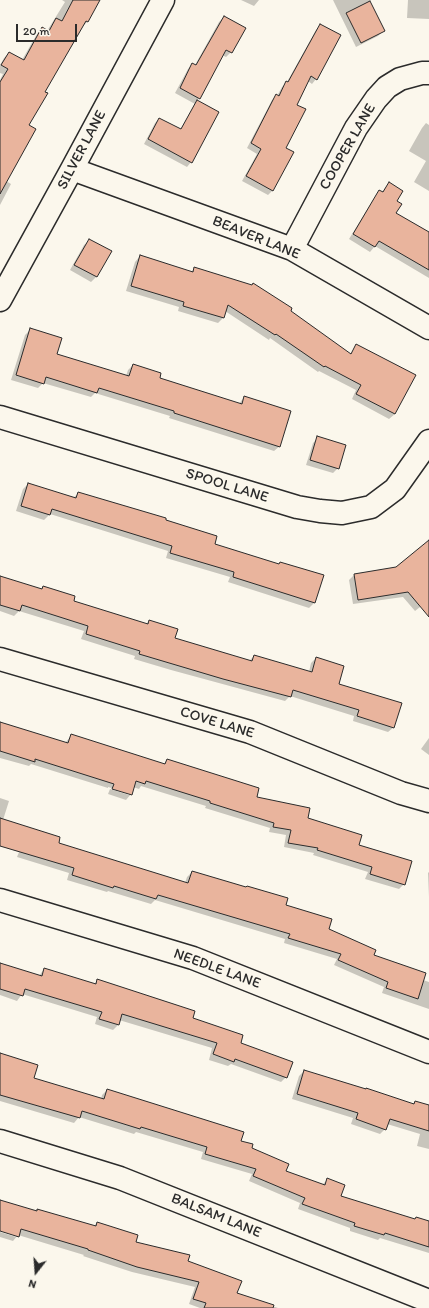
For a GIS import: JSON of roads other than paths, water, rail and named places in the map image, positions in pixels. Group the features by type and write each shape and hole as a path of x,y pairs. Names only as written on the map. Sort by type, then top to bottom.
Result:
{"street":[{"name":"SILVER LANE","path":"3,288 72,169 163,0"},
{"name":"COOPER LANE","path":"292,249 356,128 376,99 387,87 400,79 422,73 429,73"},
{"name":"BEAVER LANE","path":"72,169 292,249 429,328"},
{"name":"SPOOL LANE","path":"0,417 297,507 320,512 342,512 372,506 395,489 429,441"},
{"name":"COVE LANE","path":"0,659 250,732 401,793 429,801"},
{"name":"NEEDLE LANE","path":"0,900 193,958 429,1052"},
{"name":"BALSAM LANE","path":"0,1141 120,1178 429,1301"}]}
